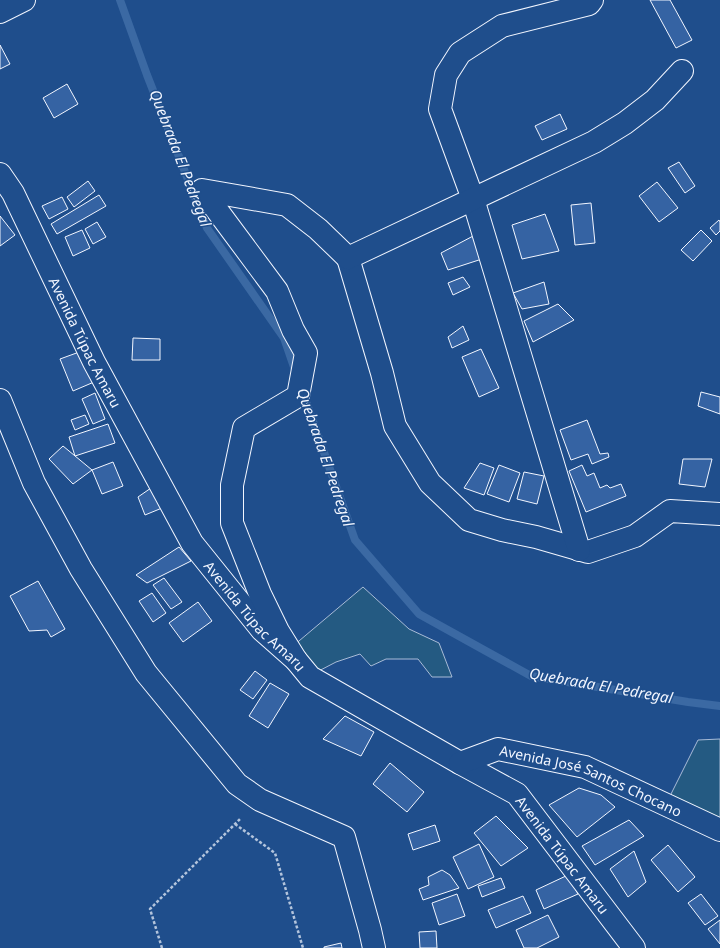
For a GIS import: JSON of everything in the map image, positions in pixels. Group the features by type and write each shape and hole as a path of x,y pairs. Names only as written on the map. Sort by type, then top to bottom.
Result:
{"street":[{"path":"0,12 24,0"},
{"path":"579,550 473,199 440,109 446,75 460,53 502,26 588,4 592,0"},
{"path":"348,258 594,142 625,123 655,100 682,71"},
{"name":"Avenida Túpac Amaru","path":"0,174 13,194 94,362 192,543 262,630 296,660 310,677 517,794 634,948"},
{"path":"296,660 278,630 260,594 232,522 232,485 244,428 298,396 306,353 293,330 277,291 202,190 287,205 318,229 348,258 382,374 395,426 430,483 469,520 588,552 635,536 670,511 720,514"},
{"path":"0,400 34,483 81,569 146,673 237,784 260,800 344,837 374,948"},
{"name":"Avenida José Santos Chocano","path":"460,763 498,749 585,767 720,830"}],"path":[{"path":"162,948 150,909 260,800"},
{"path":"235,824 275,853 303,948"}],"shaded area":[{"path":"363,587 409,629 439,643 452,677 432,677 418,659 386,659 371,666 360,654 336,662 311,675 293,646"},
{"path":"720,739 720,820 670,796 698,740"}],"building":[{"path":"650,0 670,0 692,40 676,48"},
{"path":"0,45 10,64 0,69"},
{"path":"67,84 78,104 54,118 43,98"},
{"path":"560,114 567,129 542,140 535,126"},
{"path":"679,162 695,186 685,193 668,168"},
{"path":"88,181 95,191 74,207 67,197"},
{"path":"657,182 678,208 659,222 639,196"},
{"path":"99,195 106,206 57,234 51,224"},
{"path":"62,197 68,209 49,219 42,206"},
{"path":"591,203 595,243 575,245 571,205"},
{"path":"545,214 559,251 522,259 512,225"},
{"path":"0,216 15,235 0,246"},
{"path":"719,220 720,231 716,235 710,228"},
{"path":"97,222 106,237 93,244 85,229"},
{"path":"82,230 90,248 73,256 65,237"},
{"path":"701,230 712,241 693,261 681,250"},
{"path":"475,235 485,258 448,270 441,253"},
{"path":"463,277 470,287 453,295 448,283"},
{"path":"544,282 549,304 522,309 513,293"},
{"path":"558,304 574,320 533,342 524,321"},
{"path":"463,326 469,340 452,348 448,337"},
{"path":"133,338 160,339 160,360 132,360"},
{"path":"481,349 499,388 479,397 462,357"},
{"path":"82,351 94,382 73,391 60,359"},
{"path":"701,392 720,397 720,414 698,406"},
{"path":"95,393 105,419 93,424 82,399"},
{"path":"85,415 89,424 75,430 71,420"},
{"path":"587,420 600,454 608,453 609,457 592,464 588,454 571,460 560,430"},
{"path":"108,424 115,443 75,456 69,437"},
{"path":"63,446 92,470 73,484 49,459"},
{"path":"683,459 712,459 705,487 679,484"},
{"path":"113,462 123,486 102,494 92,470"},
{"path":"480,463 494,468 484,495 464,488"},
{"path":"499,465 520,473 509,502 487,494"},
{"path":"582,465 587,476 594,473 600,488 607,485 610,488 621,484 626,496 586,512 569,471"},
{"path":"524,472 544,476 537,504 517,499"},
{"path":"151,488 162,508 145,515 138,497"},
{"path":"179,547 191,561 147,583 136,575"},
{"path":"164,578 182,602 171,609 153,585"},
{"path":"38,581 65,629 51,637 47,630 29,631 10,596"},
{"path":"152,593 166,613 153,622 139,601"},
{"path":"198,602 212,621 183,642 169,623"},
{"path":"255,671 267,680 253,699 240,690"},
{"path":"270,683 289,694 268,728 249,716"},
{"path":"345,716 374,732 361,756 323,739"},
{"path":"390,763 424,792 407,812 373,784"},
{"path":"579,788 601,795 615,807 577,837 549,805"},
{"path":"496,816 528,848 501,866 474,833"},
{"path":"629,820 644,836 595,865 582,846"},
{"path":"435,825 440,841 413,850 408,834"},
{"path":"479,844 494,877 468,889 453,857"},
{"path":"668,845 695,877 678,892 651,860"},
{"path":"634,851 646,882 628,897 610,869"},
{"path":"442,870 450,875 459,888 423,900 419,889 429,885 428,877"},
{"path":"568,875 578,894 544,909 536,890"},
{"path":"501,878 505,888 482,897 478,886"},
{"path":"457,894 465,916 439,925 432,903"},
{"path":"701,894 718,916 705,925 688,903"},
{"path":"523,896 531,913 496,928 488,910"},
{"path":"548,915 559,937 537,948 524,948 516,930"},
{"path":"720,920 720,944 708,929"},
{"path":"436,931 437,948 420,948 419,932"},
{"path":"341,943 342,948 324,948 324,947"}],"waterway":[{"name":"Quebrada El Pedregal","path":"120,0 147,75 207,228 284,338 296,373"},
{"name":"Quebrada El Pedregal","path":"303,393 355,540 419,614 531,676 720,706"}]}
